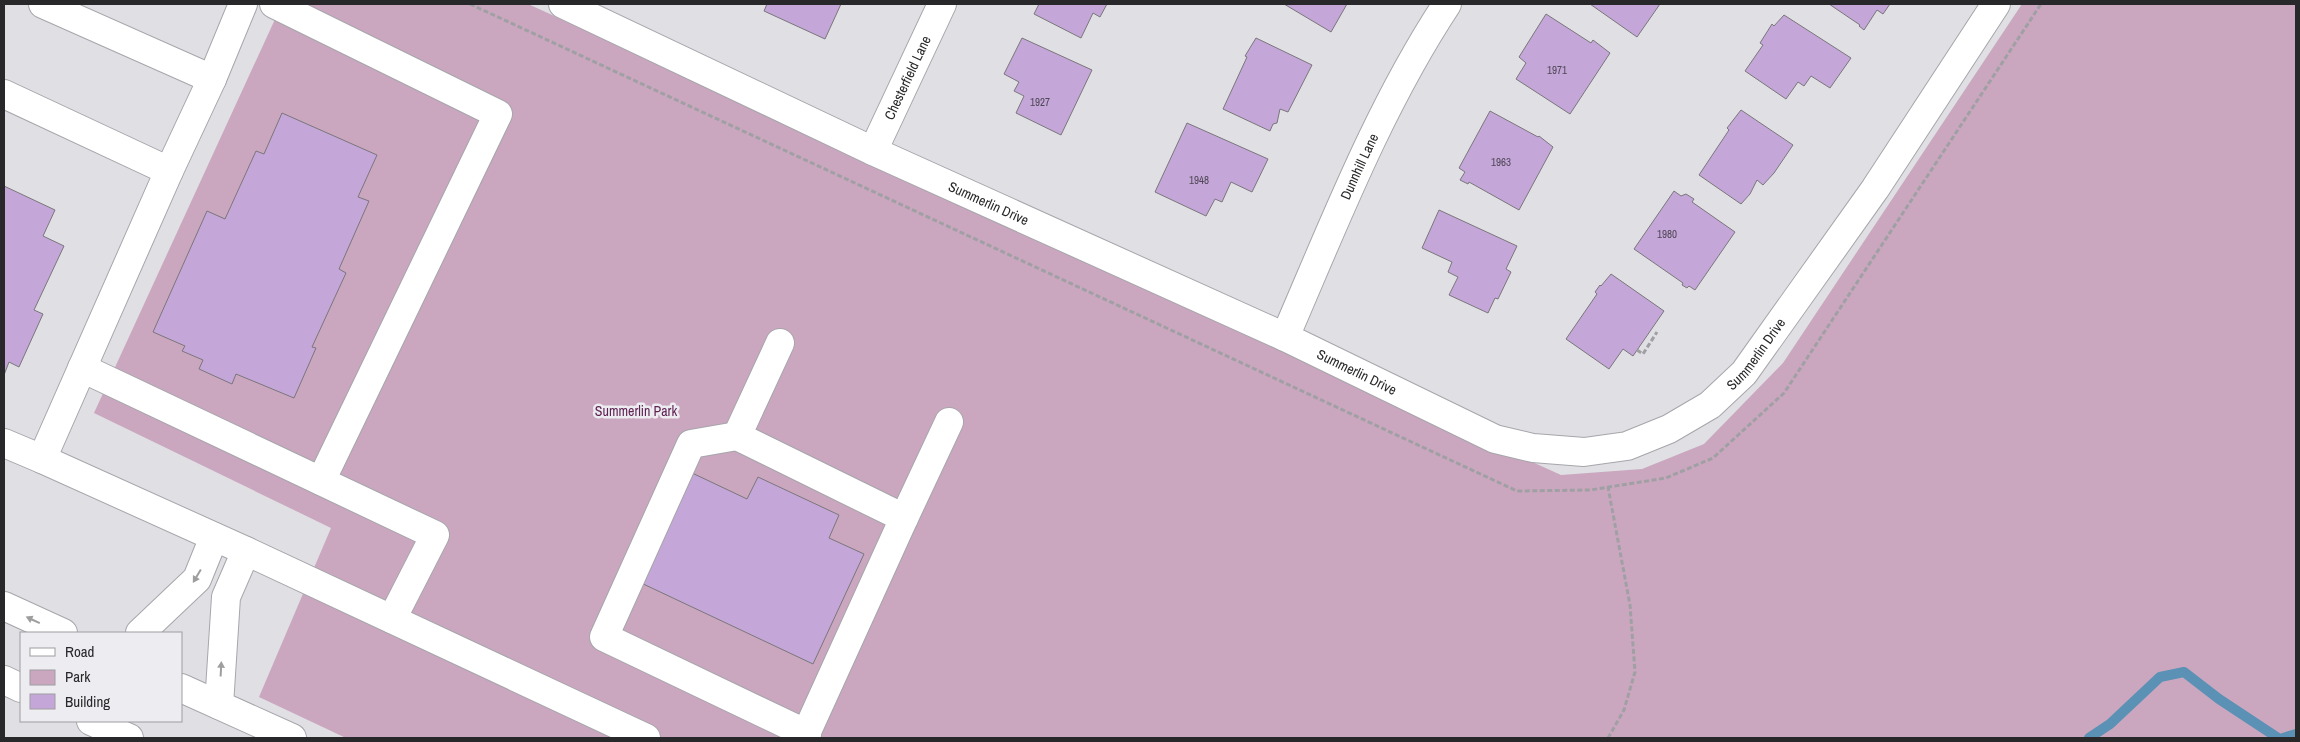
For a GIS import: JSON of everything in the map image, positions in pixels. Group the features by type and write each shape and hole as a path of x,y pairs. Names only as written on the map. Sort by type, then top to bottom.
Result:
{"street":[{"path":"43,4 212,79"},
{"path":"42,459 169,171 212,79 243,4"},
{"path":"274,4 498,114 321,481"},
{"name":"Summerlin Drive","path":"563,4 873,151 1285,337 1495,440 1533,448 1584,452 1627,446 1669,429 1710,405 1744,373 1875,189 1996,4"},
{"name":"Chesterfield Lane","path":"873,151 942,4"},
{"name":"Dunnhill Lane","path":"1285,337 1366,151 1422,43 1447,4"},
{"path":"4,94 169,171"},
{"path":"737,436 780,343"},
{"path":"82,368 435,535 392,619"},
{"path":"904,518 737,436 691,444 604,638 805,736 949,422"},
{"path":"4,443 246,551 646,738"},
{"path":"141,632 197,579 214,537"},
{"path":"219,705 226,597 246,551"},
{"path":"4,606 60,632"},
{"path":"4,680 20,688"},
{"path":"182,688 292,738"},
{"path":"93,722 129,738"}],"path":[{"path":"1637,350 1643,354 1657,332"},
{"path":"1608,487 1630,605 1635,672 1624,710 1608,738"}],"green space":[{"name":"Summerlin Park","path":"282,4 528,4 1561,475 1642,469 1704,444 1783,363 2022,4 2296,4 2296,738 346,738 259,697 331,528 94,413"}],"building":[{"path":"767,4 841,4 825,39 764,11"},
{"path":"1039,4 1107,4 1100,17 1093,13 1081,38 1034,14"},
{"path":"1284,4 1347,4 1331,32"},
{"path":"1590,4 1660,4 1637,37"},
{"path":"1829,4 1890,4 1883,14 1877,10 1864,30 1860,25"},
{"path":"1546,14 1591,43 1593,40 1610,53 1570,114 1516,79 1526,63 1519,57"},
{"path":"1784,15 1851,58 1830,88 1811,76 1804,86 1798,82 1786,99 1745,71 1763,45 1760,43 1772,24 1774,26"},
{"path":"1022,38 1092,70 1061,135 1016,113 1024,96 1014,91 1019,82 1004,74"},
{"path":"1256,38 1312,65 1288,112 1280,109 1277,123 1273,124 1270,131 1223,109 1247,57 1245,56"},
{"path":"1741,110 1793,145 1774,173 1763,185 1757,180 1750,194 1741,204 1699,175 1729,130 1727,128"},
{"path":"1490,111 1539,136 1553,147 1519,210 1469,182 1468,184 1460,180 1465,172 1459,168"},
{"path":"282,113 377,155 358,197 369,201 339,269 346,273 312,347 316,348 294,398 236,374 232,384 199,369 203,360 182,351 185,346 153,332 207,211 225,219 256,151 264,154"},
{"path":"1187,123 1268,159 1252,192 1231,182 1222,202 1215,199 1206,216 1155,192"},
{"path":"4,186 55,210 43,236 64,246 34,310 43,314 19,367 9,362 4,375"},
{"path":"1674,191 1681,196 1686,194 1694,199 1692,202 1735,232 1695,290 1689,286 1687,288 1682,285 1683,283 1634,249"},
{"path":"1439,210 1517,246 1506,269 1511,272 1498,299 1495,298 1488,313 1449,295 1458,277 1448,272 1452,262 1422,248"},
{"path":"1611,274 1664,311 1633,356 1623,349 1609,369 1566,339 1597,294 1595,292"},
{"path":"690,472 747,499 758,477 839,515 829,538 864,554 813,664 639,582"}],"waterway":[{"path":"2089,738 2110,724 2160,677 2184,672 2219,699 2278,738"},
{"path":"2283,738 2296,734"}]}
